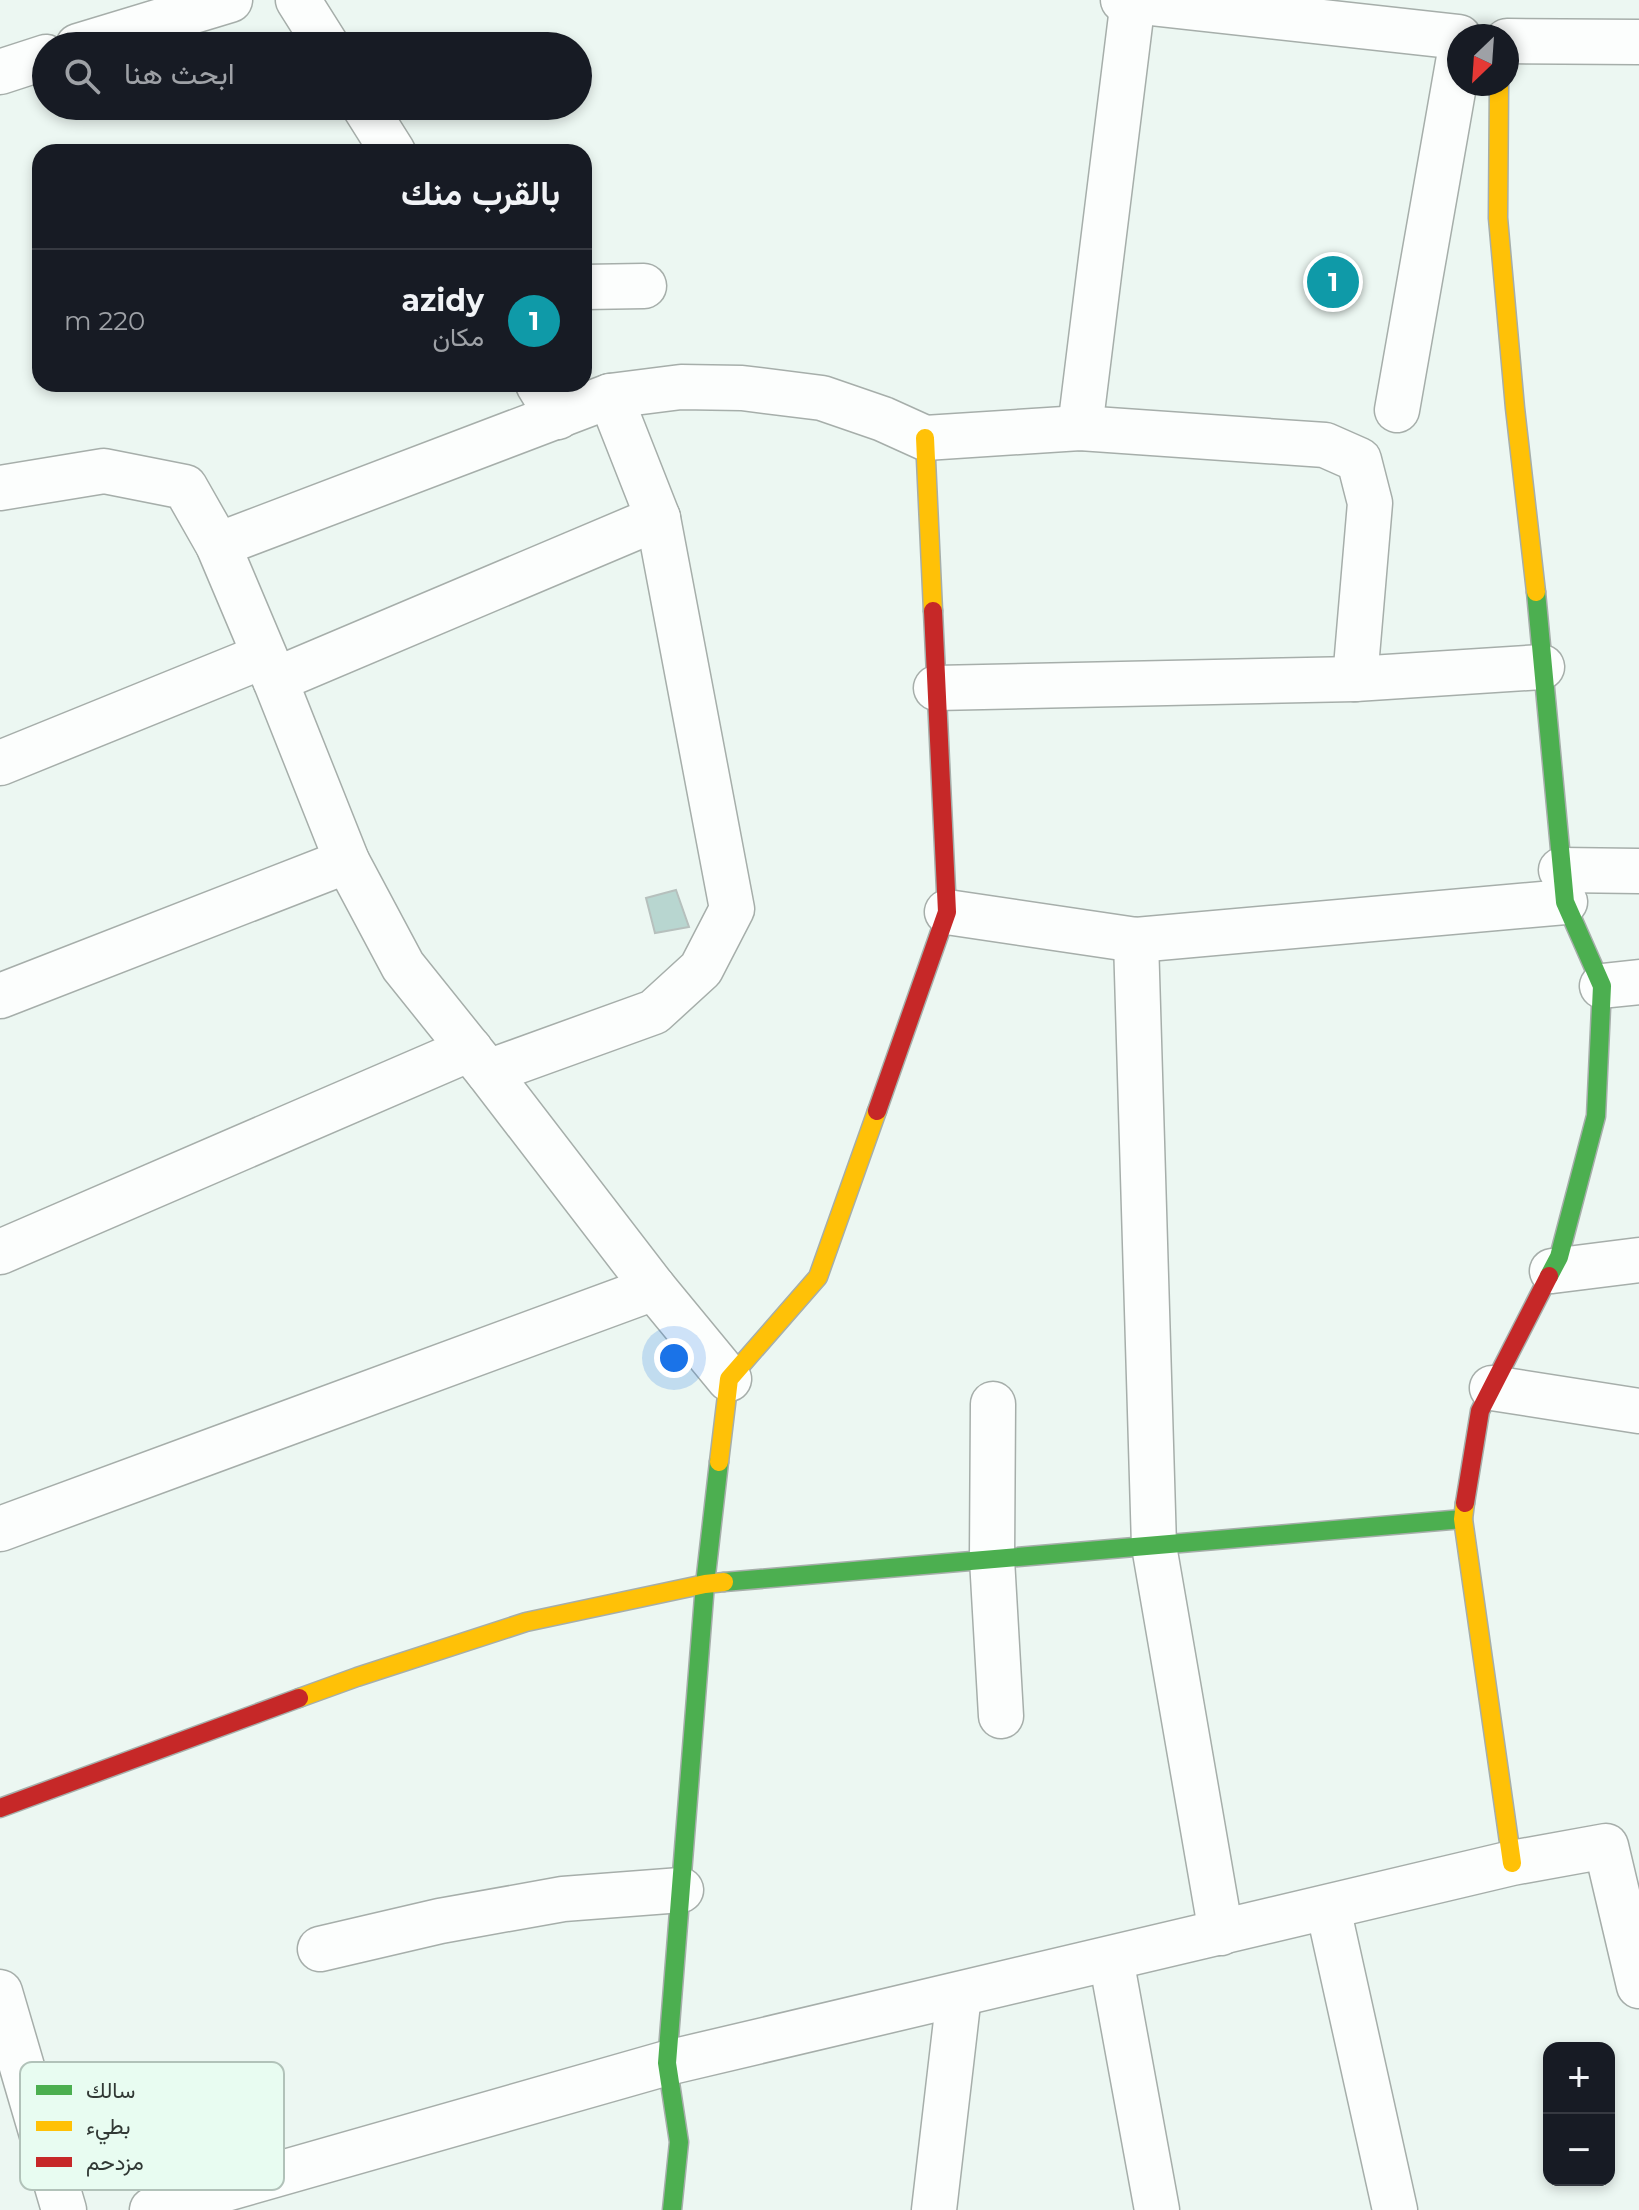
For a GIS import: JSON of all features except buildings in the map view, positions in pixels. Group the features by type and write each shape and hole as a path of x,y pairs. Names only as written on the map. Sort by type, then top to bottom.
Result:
{"street":[{"path":"124,32 230,0"},
{"path":"298,0 318,32"},
{"path":"1123,0 1447,36"},
{"path":"1080,428 1133,0"},
{"path":"1519,41 1639,42"},
{"path":"0,72 32,62"},
{"path":"1397,410 1452,96"},
{"path":"1499,96 1498,218 1515,408 1532,542 1563,886 1621,984 1596,1116 1559,1257 1480,1411 1463,1519 1512,1863"},
{"path":"373,120 388,144"},
{"path":"592,287 644,286"},
{"path":"218,545 548,400 681,387 742,388 822,398 883,419 925,438 1080,428 1325,445 1359,460 1370,503 1355,679"},
{"path":"2,1246 479,1060 654,1012 701,969 732,909 658,518 610,396"},
{"path":"672,2210 679,2142 667,2063 705,1584 729,1379 818,1277 947,912 925,438"},
{"path":"0,488 104,471 185,487 218,545 347,861 403,966 654,1288 729,1379"},
{"path":"0,763 269,668 658,518"},
{"path":"936,688 1355,679 1542,667"},
{"path":"0,996 347,861"},
{"path":"947,912 1136,940 1563,886 1639,871"},
{"path":"1136,940 1154,1546 1221,1933"},
{"path":"1552,1271 1639,1260"},
{"path":"0,1529 654,1288"},
{"path":"1492,1388 1639,1411"},
{"path":"993,1404 992,1559 1001,1716"},
{"path":"0,1808 357,1677 526,1622 705,1584 1463,1519"},
{"path":"284,2172 667,2063 1512,1863 1606,1846 1639,1986"},
{"path":"320,1949 440,1921 563,1899 681,1890"},
{"path":"1328,1908 1395,2210"},
{"path":"1111,1959 1157,2210"},
{"path":"0,1992 21,2062"},
{"path":"934,2210 959,1995"},
{"path":"58,2190 64,2210"},
{"path":"152,2210 222,2190"}],"traffic: fast":[{"path":"1536,592 1565,902 1602,986 1596,1116 1559,1257 1549,1276"},
{"path":"672,2210 679,2142 667,2063 705,1584 719,1462"},
{"path":"724,1582 1463,1519"}],"traffic: slow":[{"path":"1499,96 1498,218 1536,592"},
{"path":"925,438 933,611"},
{"path":"719,1462 729,1379 818,1277 877,1111"},
{"path":"1465,1503 1463,1519 1512,1863"},
{"path":"299,1698 526,1622 724,1582"}],"traffic: jam":[{"path":"877,1111 947,912 933,611"},
{"path":"1465,1503 1480,1411 1549,1276"},
{"path":"0,1808 299,1698"}],"place":[{"name":"azidy","path":"1333,282"}]}
